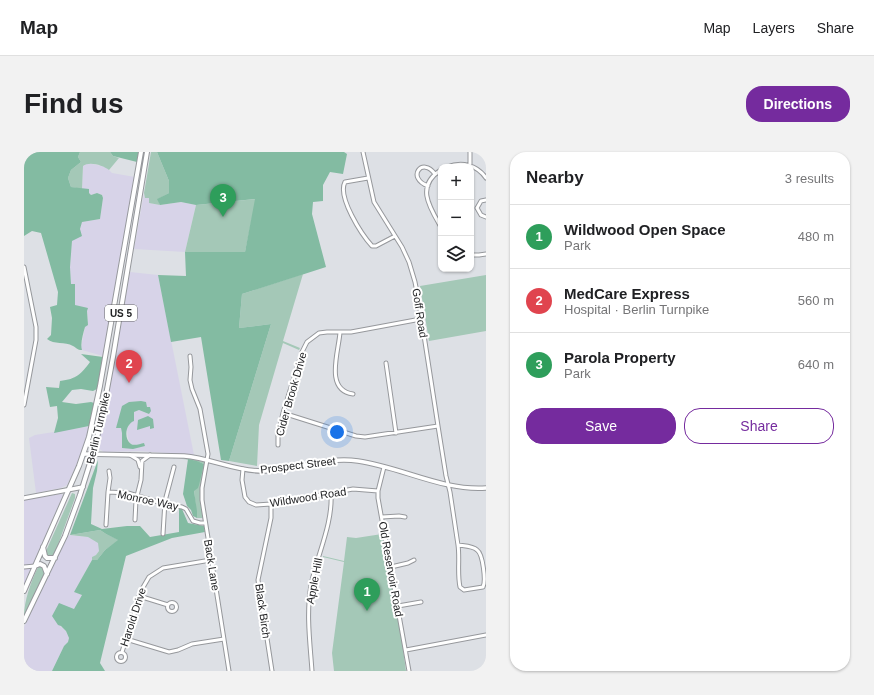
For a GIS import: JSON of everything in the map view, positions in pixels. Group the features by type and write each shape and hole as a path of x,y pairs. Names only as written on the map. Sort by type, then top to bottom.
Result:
{"highway":[{"name":"Berlin Turnpike","path":"24,591 84,454 96,410 141,152"},
{"name":"Berlin Turnpike","path":"24,621 69,526 93,454 103,412 136,228 145,162 148,152"},
{"path":"105,356 113,357"},
{"path":"43,547 47,558 55,558"},
{"path":"35,566 40,564 44,566 47,574"}],"main road":[{"name":"Prospect Street","path":"84,454 183,456 259,471 344,460 363,462 448,484 486,488"},
{"path":"24,498 83,487"}],"street":[{"name":"Goff Road","path":"363,152 374,202 395,236 408,262 415,282 458,545 460,559 458,578 460,587 464,590 483,587 485,583 484,568 479,552 477,549 458,545"},
{"path":"470,152 470,164"},
{"path":"428,186 421,183 417,178 416,175 418,170 427,166 435,174"},
{"path":"474,167 486,178"},
{"path":"438,172 435,174 428,186 426,197 428,204 438,222"},
{"path":"368,178 345,182 346,203 351,214 372,246 376,246 395,236"},
{"path":"486,200 481,201 478,208 480,215 486,217"},
{"path":"474,254 486,254"},
{"path":"24,267 36,321 36,330 24,405"},
{"name":"Cider Brook Drive","path":"278,444 278,434 283,413 302,352 307,342 319,333 340,332 421,319"},
{"path":"340,332 340,342 335,368 336,378 343,390 347,393 354,394"},
{"name":"Back Lane","path":"190,356 192,366 190,380 200,409 208,450 208,460 201,491 229,671"},
{"path":"386,364 396,433"},
{"path":"283,413 356,436 365,437 438,426"},
{"path":"128,454 138,461 141,470"},
{"path":"135,520 137,495 141,480 143,460 151,455"},
{"path":"163,534 165,504 174,467"},
{"name":"Old Reservoir Road","path":"384,467 378,491 378,498 409,671"},
{"name":"Wildwood Road","path":"243,469 242,485 245,497 249,502 256,505 271,504 353,489 378,491"},
{"path":"106,525 110,478 109,472"},
{"name":"Monroe Way","path":"108,492 123,492 165,504 182,507 187,511 193,521 200,523 205,522"},
{"name":"Apple Hill","path":"312,671 308,620 309,600 330,513 331,493"},
{"name":"Black Birch","path":"271,504 272,518 258,580 272,671"},
{"path":"382,517 405,517"},
{"name":"Harold Drive","path":"122,652 147,579 157,570 166,567 211,560"},
{"path":"391,567 408,564 414,560"},
{"path":"24,567 35,566"},
{"path":"140,596 168,605"},
{"path":"398,606 421,602"},
{"path":"406,650 486,635"},
{"path":"126,639 169,652 192,644 224,639"}],"shaded area":[{"path":"88,163 106,167 112,173 135,177 103,356 82,350 81,348 85,327 88,320 87,311 75,305 75,285 71,284 70,267 72,241 80,229 81,222 100,219 103,198 102,195 97,193 91,195 89,193 89,189 82,189 83,166"},
{"path":"144,193 145,198 149,198 149,203 160,205 181,202 196,205 185,252 134,249"},
{"path":"130,272 158,275 194,455 139,451 104,452 98,448","holes":["150,407 149,414 139,410 134,412 134,416 127,429 128,438 130,443 133,445 138,444 122,448 121,428 116,428 121,413"]},
{"path":"91,426 85,447 67,485 61,488 36,493 29,438 35,435"},
{"path":"61,494 63,495 24,586 24,500"},
{"path":"68,535 88,537 99,543 99,551 92,557 92,560 74,592 82,595 74,610 60,626 66,631 69,638 52,671 24,671 24,627"}],"green space":[{"path":"24,152 80,152 78,157 81,162 71,170 68,178 71,187 89,189 89,193 91,195 97,193 102,195 103,198 100,219 82,222 80,229 82,236 72,241 70,267 71,284 75,284 75,305 88,308 88,325 85,327 81,345 82,350 67,344 53,342 47,339 51,335 52,318 50,307 57,305 58,292 41,233 32,231 24,236"},
{"path":"80,152 110,152 113,156 119,158 109,170 96,164 83,166 82,189 71,187 68,178 71,170 81,162 78,157"},
{"path":"110,152 139,152 137,162 113,156"},
{"path":"151,152 157,152 169,181 169,193 158,199 160,205 149,203 149,198 145,198 144,193"},
{"path":"157,152 344,152 347,154 343,174 330,172 323,185 323,201 313,202 312,214 326,267 242,294 239,328 271,324 229,461 221,460 201,337 171,342 158,275 186,276 185,252 245,252 255,199 196,205 181,202 160,205 157,199 169,193 169,181"},
{"path":"256,199 245,252 185,252 196,205"},
{"path":"303,274 283,341 300,348 299,350 283,343 259,425 257,466 229,461 271,324 239,328 242,294"},
{"path":"486,275 486,331 429,341 420,286"},
{"path":"81,354 103,357 97,389 93,391 81,389 72,390 62,402 76,404 94,403 89,426 54,433 58,418 57,406 50,407 46,387 59,388 60,381 71,379 81,373 90,362"},
{"path":"129,402 146,402 147,407 150,407 151,411 149,414 139,410 134,412 134,421 127,428 126,435 132,445 144,443 145,446 133,449 122,448 121,428 116,428 122,406"},
{"path":"148,416 153,419 154,428 150,429 150,426 137,430 138,420"},
{"path":"185,459 192,459 204,462 205,465 200,488 203,518 197,518 194,490 204,464"},
{"path":"188,459 204,464 198,488 194,491 197,518 193,516 191,510 187,506 183,494"},
{"path":"98,460 93,488 91,524 102,529 140,526 150,537 179,532 179,509 182,509 188,523 204,526 205,532 172,538 126,556 100,663 105,671 52,671 69,638 66,631 58,625 52,616 59,603 74,609 82,595 74,592 92,560 97,560 105,550 118,540 100,530 70,535"},
{"path":"72,493 75,494 75,498 55,553 49,557 46,555 46,551"},
{"path":"100,530 119,540 105,550 97,560 92,560 92,557 99,551 98,543 88,537 70,535"},
{"path":"382,534 400,626 406,671 334,671 332,653 344,562 323,556 344,561 347,537 356,538"},
{"path":"41,566 44,574 24,617 28,591 38,567"}],"place":[{"name":"Parola Property","path":"223,217"},
{"name":"MedCare Express","path":"129,383"},
{"name":"Wildwood Open Space","path":"367,611"}]}
